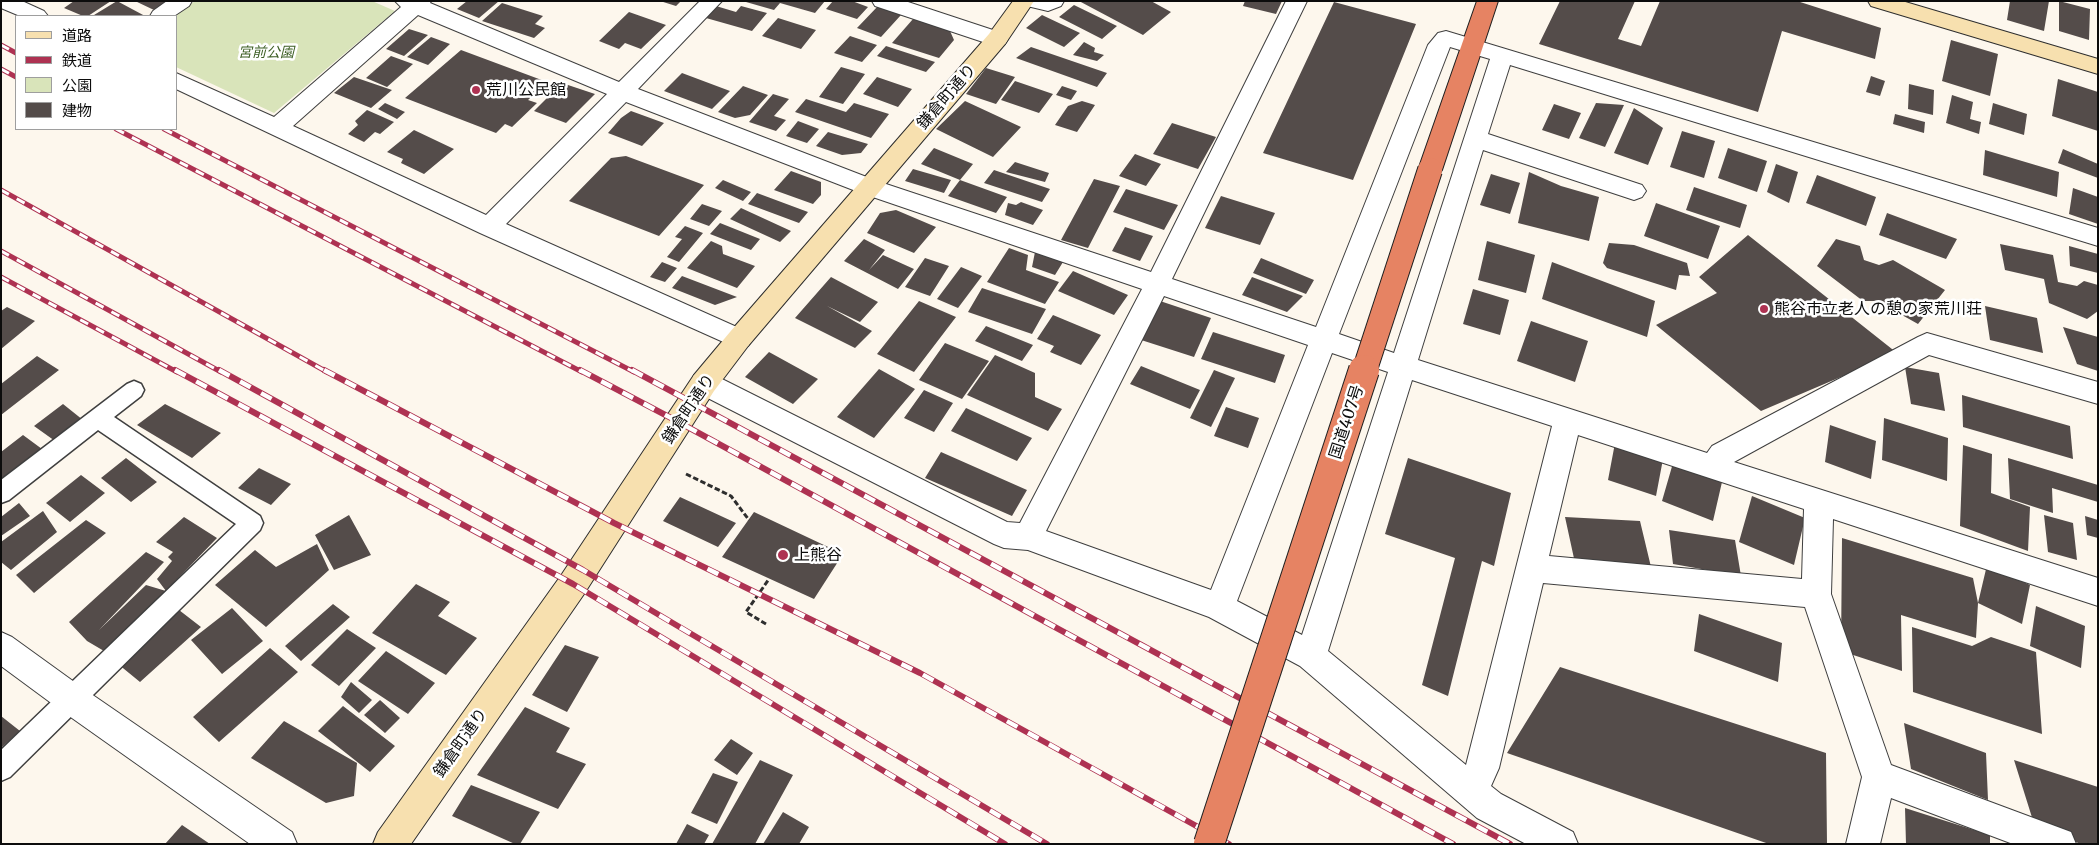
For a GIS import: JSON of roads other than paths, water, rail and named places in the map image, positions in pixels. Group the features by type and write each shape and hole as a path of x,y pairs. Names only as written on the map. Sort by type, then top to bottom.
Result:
{"highway":[{"name":"国道407号","path":"1209,844 1471,45 1488,1"}],"street":[{"path":"4,1 35,15"},
{"path":"161,15 182,1"},
{"path":"489,227 712,1"},
{"path":"882,1 997,39"},
{"name":"鎌倉町通り","path":"390,844 573,584 704,383 997,39 1024,1"},
{"path":"1034,1 1048,4 1054,1"},
{"path":"1028,536 1157,284 1297,1"},
{"path":"1878,1 2098,67"},
{"path":"276,128 414,3 623,92 869,187 1325,340 2098,592"},
{"path":"1219,607 1440,42 1446,38 2098,237"},
{"path":"1311,656 1502,54"},
{"path":"178,81 489,227 740,339"},
{"path":"1476,139 1634,191"},
{"path":"1713,466 1722,454 1927,344 2098,393"},
{"path":"704,383 1004,535 1028,536 1219,607 1311,656 1489,806 1561,844"},
{"path":"1469,790 1483,768 1568,419"},
{"path":"1819,500 1816,594 1879,777 1863,844"},
{"path":"1531,568 1816,594"},
{"path":"1,647 73,700 280,844"},
{"path":"1879,777 2059,844"}],"lane":[{"path":"1,493 134,390"},
{"path":"1,768 73,700 252,523 98,418"}],"railway":[{"path":"1,45 15,52"},
{"path":"1,69 15,76"},
{"path":"118,130 582,372"},
{"path":"166,130 634,372"},
{"path":"1,190 327,372"},
{"path":"1,251 221,372"},
{"path":"1,277 177,372"},
{"path":"175,370 573,584 1005,844"},
{"path":"219,370 583,570 1047,844"},
{"path":"324,370 614,523 920,673 1229,844"},
{"path":"580,370 1453,844"},
{"path":"632,370 1510,844"}],"place":[{"name":"荒川公民館","path":"476,90"},
{"name":"熊谷市立老人の憩の家荒川荘","path":"1764,309"},
{"name":"上熊谷","path":"783,555"}],"park label":[{"name":"宮前公園","path":"266,53"}]}
